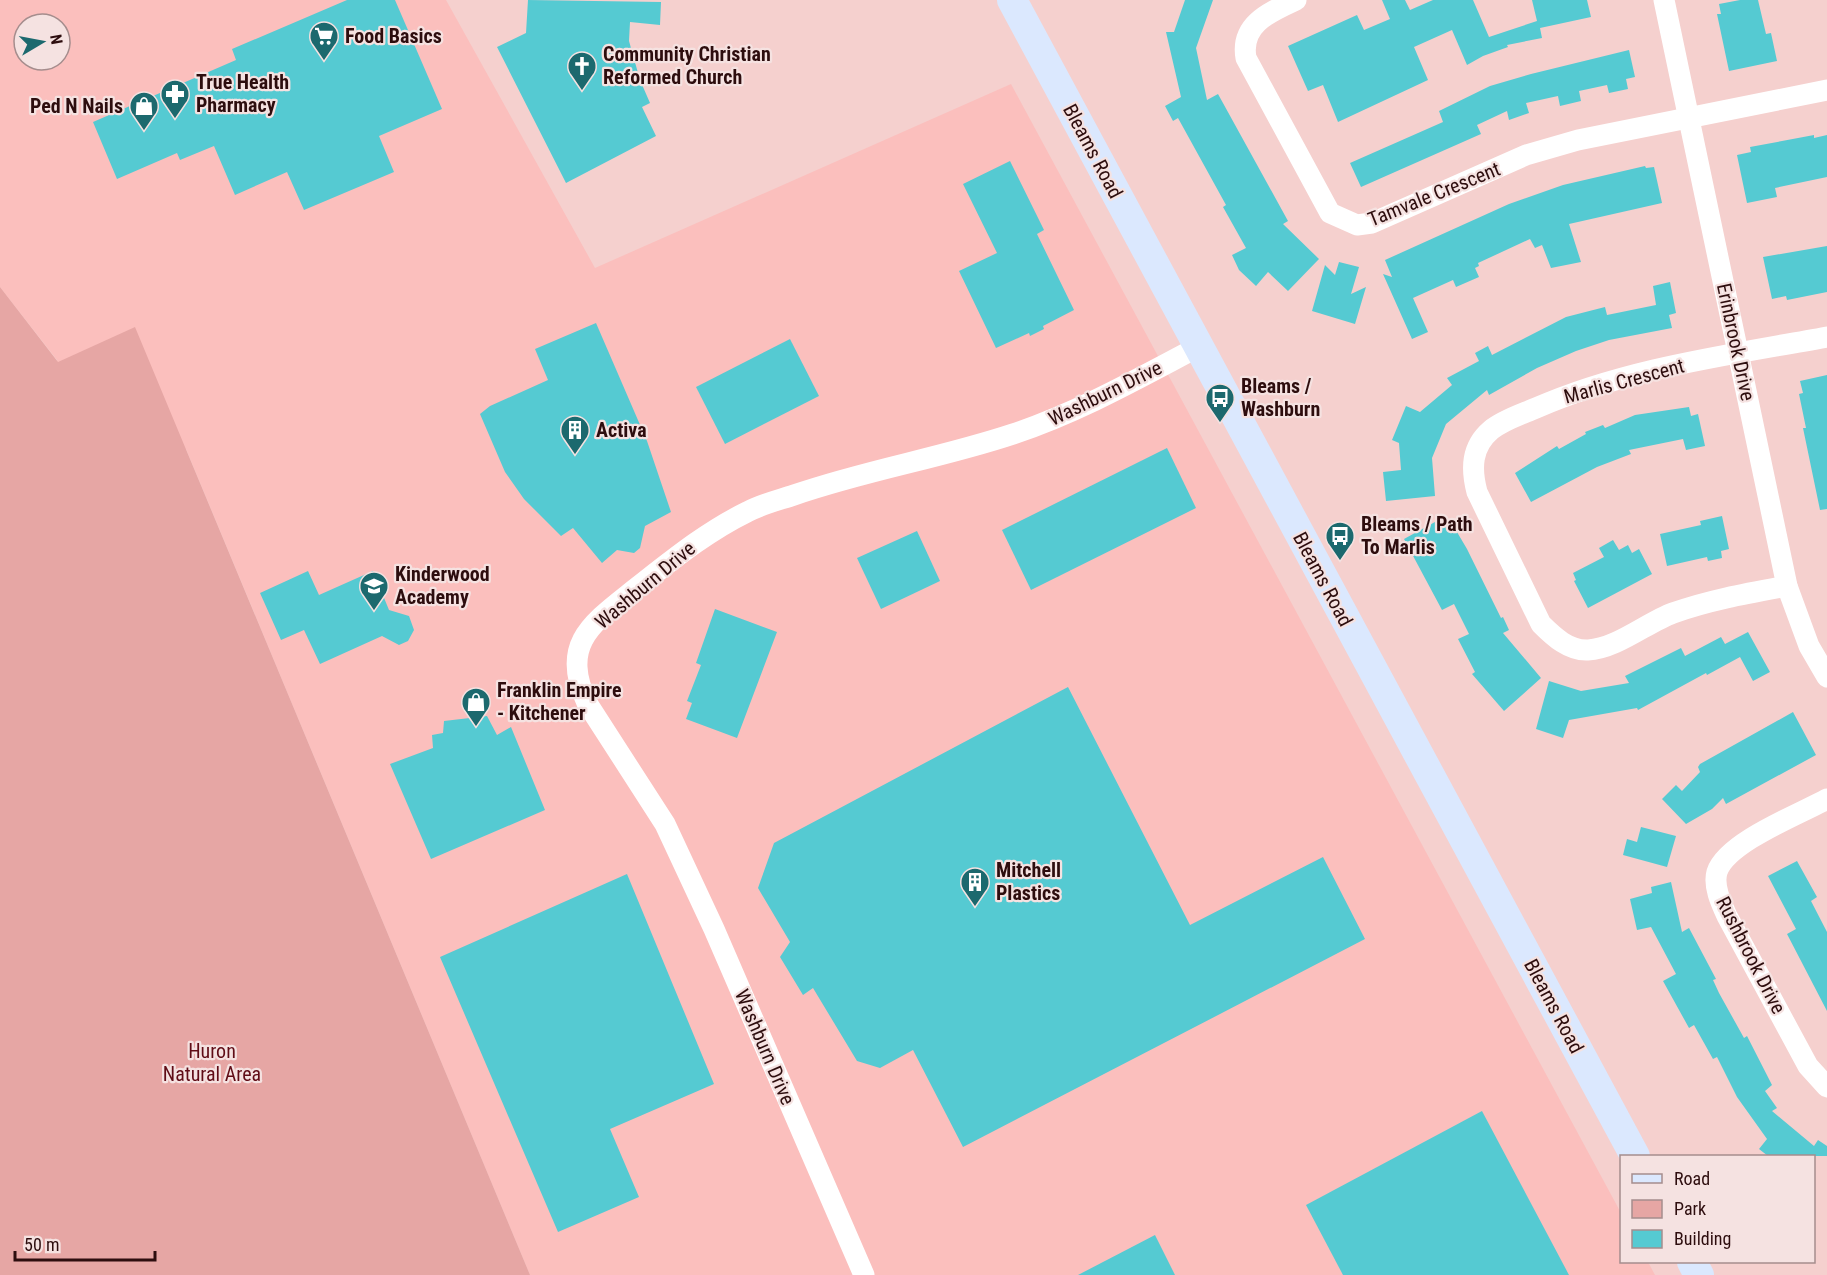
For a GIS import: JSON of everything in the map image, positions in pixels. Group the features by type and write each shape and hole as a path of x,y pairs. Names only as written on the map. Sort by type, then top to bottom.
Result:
{"main road":[{"name":"Bleams Road","path":"1012,0 1634,1155"}],"street":[{"name":"Tamvale Crescent","path":"1296,0 1258,20 1247,39 1246,58 1326,207 1341,220 1357,225 1372,223 1526,155 1578,140 1688,118"},
{"name":"Erinbrook Drive","path":"1664,0 1786,586 1809,646 1827,677"},
{"path":"1688,118 1827,90"},
{"name":"Marlis Crescent","path":"1786,586 1672,613 1604,646 1588,650 1573,647 1557,639 1541,624 1477,492 1472,472 1474,455 1480,442 1492,429 1578,389 1738,353 1827,337"},
{"name":"Washburn Drive","path":"864,1275 714,929 665,824 587,703 579,685 575,662 580,642 604,614 694,543 748,511 842,478 1011,435 1062,417 1198,346"},
{"name":"Rushbrook Drive","path":"1827,799 1740,846 1725,858 1716,873 1718,896 1727,916 1808,1066 1827,1087"}],"shaded area":[{"path":"0,0 446,0 595,268 1011,84 1620,1211 1620,1263 1649,1263 1655,1275 530,1275 186,449 69,449 57,360 0,287"}],"green space":[{"name":"Huron Natural Area","path":"0,287 58,362 135,327 530,1275 0,1275"}],"building":[{"path":"347,0 395,0 442,109 379,136 394,172 304,210 287,172 235,195 214,146 180,160 177,153 117,179 93,122 236,60 232,49"},
{"name":"Community Christian Reformed Church","path":"528,0 661,2 660,25 630,22 629,41 640,80 650,103 642,107 656,136 566,183 497,47 526,33"},
{"path":"1185,0 1213,0 1196,48 1207,100 1218,94 1288,221 1283,224 1319,259 1288,291 1268,272 1256,286 1239,270 1232,255 1246,248 1223,207 1226,205 1178,118 1173,121 1165,106 1181,97 1166,32 1174,32"},
{"path":"1382,0 1405,0 1410,10 1433,0 1473,0 1489,37 1537,21 1532,0 1587,0 1591,17 1540,28 1542,38 1507,45 1508,47 1483,56 1467,65 1452,30 1414,47 1428,80 1338,122 1323,85 1308,91 1288,46 1357,15 1364,30 1390,19"},
{"path":"1740,0 1758,0 1766,34 1771,33 1777,61 1729,71 1717,14 1721,14 1719,4"},
{"path":"1629,50 1635,77 1626,79 1628,89 1609,93 1607,85 1579,91 1581,101 1560,106 1558,96 1526,103 1529,113 1509,120 1507,111 1477,125 1481,134 1361,187 1350,163 1443,122 1439,111 1490,86"},
{"path":"1814,135 1814,138 1827,135 1827,177 1775,188 1777,197 1747,203 1737,155 1751,152 1750,147"},
{"path":"1010,161 1044,230 1037,234 1074,310 1043,326 1044,329 1030,336 1029,333 996,348 959,271 997,253 963,184"},
{"path":"1645,166 1646,168 1654,167 1662,203 1569,224 1581,262 1551,268 1542,245 1535,248 1530,239 1478,263 1479,266 1475,268 1479,277 1456,287 1453,280 1413,298 1428,332 1412,339 1383,274 1392,277 1385,260 1509,204 1563,185"},
{"path":"1827,246 1827,292 1787,300 1786,296 1772,299 1763,257"},
{"path":"1339,262 1359,267 1351,294 1366,287 1355,324 1312,311 1325,265 1335,275"},
{"path":"1670,282 1676,313 1669,315 1672,328 1609,340 1576,351 1537,368 1489,395 1487,390 1446,424 1432,458 1435,496 1386,501 1383,472 1401,470 1399,443 1392,440 1406,406 1420,412 1452,385 1447,378 1479,361 1475,353 1488,346 1492,355 1566,317 1605,307 1607,315 1656,305 1653,286"},
{"name":"Activa","path":"596,323 647,441 671,512 645,526 640,548 634,553 617,550 602,563 573,528 561,536 524,499 505,472 480,414 490,406 548,380 535,349"},
{"path":"790,339 819,396 725,444 696,387"},
{"path":"1827,375 1827,509 1820,510 1803,428 1806,428 1799,394 1803,393 1800,381"},
{"path":"1689,407 1691,416 1698,414 1705,446 1686,450 1683,439 1629,450 1631,454 1597,467 1531,502 1515,473 1557,446 1559,449 1586,434 1585,432 1603,425 1605,428 1635,415"},
{"path":"1167,448 1196,508 1031,590 1002,530"},
{"path":"1722,516 1729,549 1721,551 1722,558 1708,561 1707,557 1667,566 1660,534 1701,525 1700,521"},
{"path":"1444,517 1450,529 1454,527 1467,549 1501,618 1503,617 1509,630 1503,633 1541,678 1504,711 1472,674 1475,672 1458,639 1469,634 1454,604 1442,610 1404,539"},
{"path":"917,531 940,581 881,609 857,558"},
{"path":"1613,540 1619,550 1628,545 1632,553 1639,549 1652,574 1588,608 1574,581 1576,580 1573,573 1604,557 1599,548"},
{"path":"308,571 319,595 373,571 389,610 409,616 414,630 408,641 399,645 382,636 320,664 304,630 281,640 260,593"},
{"path":"715,609 777,632 737,738 686,719 692,703 687,701 701,665 696,663"},
{"path":"1748,632 1770,672 1753,681 1740,657 1638,710 1637,708 1569,720 1563,738 1536,729 1549,681 1581,691 1629,683 1625,676 1681,648 1685,656 1721,637 1725,644"},
{"name":"Mitchell Plastics","path":"1068,687 1190,925 1323,857 1365,939 963,1147 913,1050 880,1068 857,1061 813,988 803,995 780,957 790,942 758,888 774,843"},
{"path":"1793,712 1816,755 1726,804 1723,798 1712,809 1686,824 1662,799 1676,785 1682,791 1700,772 1698,767 1700,764"},
{"path":"487,716 497,735 511,727 545,810 431,859 390,764 433,748 432,735 443,733 444,721"},
{"path":"1641,827 1676,836 1667,867 1623,855 1627,839 1637,842"},
{"path":"1797,861 1817,897 1811,901 1827,932 1827,1011 1787,934 1796,929 1768,876"},
{"path":"627,874 714,1084 610,1129 639,1197 558,1232 440,957"},
{"path":"1671,882 1682,932 1689,928 1716,979 1713,980 1719,993 1744,1038 1747,1036 1772,1085 1765,1091 1777,1108 1772,1111 1814,1146 1818,1140 1827,1146 1827,1156 1767,1155 1759,1149 1767,1139 1737,1097 1717,1057 1713,1059 1694,1025 1689,1028 1663,981 1676,974 1651,927 1637,930 1630,899 1652,893 1651,887"},
{"path":"1482,1111 1569,1275 1343,1275 1306,1205"},
{"path":"1155,1235 1175,1275 1078,1275"}],"place":[{"name":"Food Basics","path":"324,62"},
{"name":"Community Christian Reformed Church","path":"582,92"},
{"name":"True Health Pharmacy","path":"175,120"},
{"name":"Ped N Nails","path":"144,132"},
{"name":"Bleams / Washburn","path":"1220,424"},
{"name":"Activa","path":"575,456"},
{"name":"Bleams / Path To Marlis","path":"1340,562"},
{"name":"Kinderwood Academy","path":"374,612"},
{"name":"Franklin Empire - Kitchener","path":"476,728"},
{"name":"Mitchell Plastics","path":"975,908"}]}
